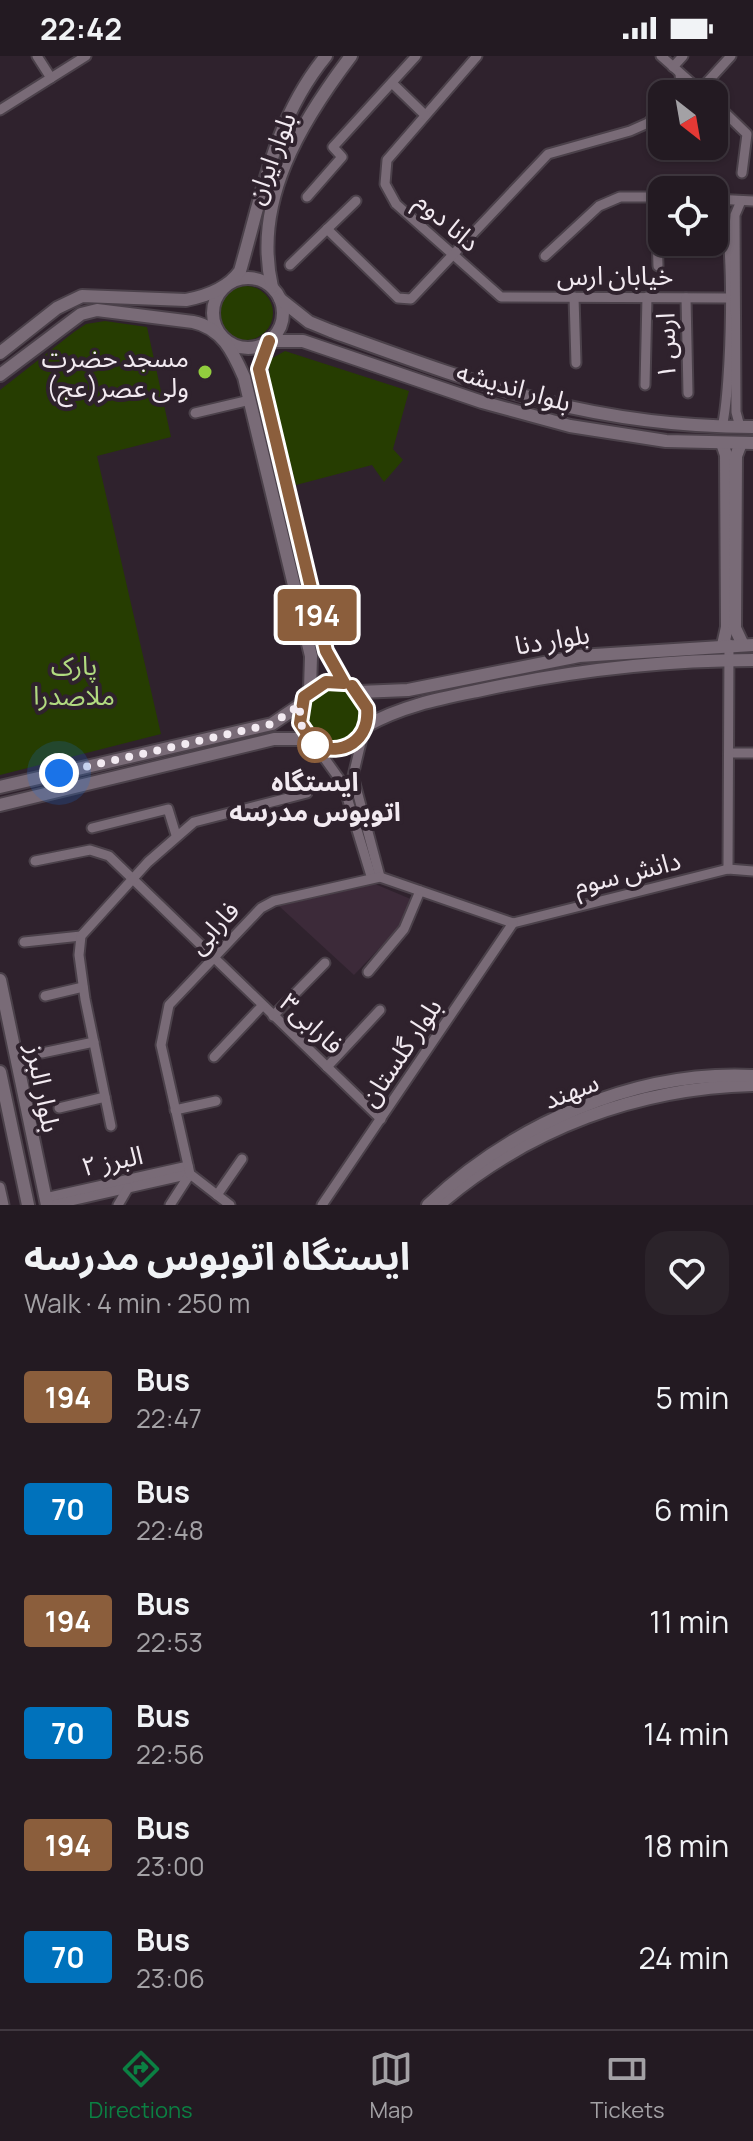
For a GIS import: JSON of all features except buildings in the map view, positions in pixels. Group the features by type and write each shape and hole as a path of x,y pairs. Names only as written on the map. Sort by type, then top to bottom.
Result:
{"main road":[{"name":"بلوار ایران","path":"232,282 240,271 267,164 289,114 326,56"},
{"name":"بلوار ایران","path":"272,287 266,262 266,233 283,171 303,122 351,56"},
{"path":"267,164 283,171"},
{"path":"0,353 57,308 82,296 186,300 202,297 232,282 253,279 272,287 280,299 281,327 260,346 240,347 205,324 97,310 67,323 0,375"},
{"path":"232,282 223,289 214,308 214,319 244,377 250,400 311,656 310,690"},
{"name":"بلوار اندیشه","path":"280,299 309,322 331,331 525,399 621,419 747,427"},
{"path":"269,341 259,369 326,651 344,683"},
{"name":"بلوار اندیشه","path":"269,341 303,341 482,402 570,426 666,441 747,443"},
{"path":"722,443 726,455 726,645"},
{"path":"747,443 736,456 735,628 748,645"},
{"name":"بلوار دنا","path":"359,692 408,690 579,656 748,645"},
{"name":"بلوار دنا","path":"364,730 413,705 537,678 626,667 753,660"},
{"path":"0,787 272,724 300,705 310,690 326,682 344,683 359,692 367,708 364,730 355,742 336,750 311,742 274,739 0,805"},
{"path":"300,705 300,723 311,742"},
{"name":"بلوار البرز","path":"0,980 48,1203"},
{"name":"بلوار البرز","path":"0,1072 28,1205"},
{"name":"سهند","path":"428,1205 467,1169 525,1133 581,1107 667,1083 734,1075 753,1076"},
{"name":"سهند","path":"439,1205 517,1149 582,1117 633,1100 670,1093 710,1086 753,1085"}],"street":[{"path":"37,56 51,78"},
{"path":"0,110 86,56"},
{"path":"307,197 342,157 333,147 416,56"},
{"name":"دانا دوم","path":"477,56 387,160 385,184 396,204 501,297"},
{"path":"661,56 687,80"},
{"path":"679,80 676,71 683,56"},
{"path":"712,80 731,56"},
{"path":"392,83 425,115"},
{"path":"728,116 747,134 742,173"},
{"path":"327,229 398,298 411,299 548,154 648,123"},
{"path":"545,256 599,206 620,197 648,197"},
{"path":"728,200 753,201"},
{"path":"290,265 356,201"},
{"path":"741,201 735,215 736,412 747,427"},
{"path":"658,256 658,266"},
{"path":"722,427 728,401 728,256"},
{"name":"خیابان ارس","path":"501,297 728,298"},
{"path":"574,297 576,363"},
{"path":"645,385 647,297"},
{"name":"ارس ۱","path":"686,298 688,393"},
{"path":"195,413 250,400"},
{"path":"726,645 729,660 730,753 728,869"},
{"path":"364,730 353,776 376,876"},
{"path":"311,742 343,784 376,876"},
{"path":"730,753 753,753"},
{"path":"111,1126 83,987 79,955 81,936 176,835 194,822 307,793"},
{"path":"92,828 168,809 176,835"},
{"name":"فارابی۳","path":"35,861 90,850 109,856 212,959 381,1119"},
{"name":"دانش سوم","path":"513,923 728,869 753,871"},
{"path":"376,876 513,923"},
{"name":"فارابی","path":"189,1170 161,1045 163,1020 169,1005 261,908 274,901 376,876"},
{"path":"368,972 404,929 420,891"},
{"name":"بلوار گلستان","path":"322,1205 513,923"},
{"path":"24,942 81,936"},
{"path":"273,1016 325,963"},
{"path":"45,996 83,987"},
{"path":"214,1057 262,1006"},
{"path":"327,1067 380,1010"},
{"path":"42,1053 94,1042"},
{"path":"59,1108 105,1097"},
{"path":"175,1110 216,1101"},
{"path":"217,1195 242,1159"},
{"path":"170,1205 189,1170 230,1205"},
{"name":"البرز ۲","path":"48,1203 189,1170"},
{"name":"البرز ۲","path":"48,1203 128,1188 189,1170"},
{"path":"0,1187 4,1205"},
{"path":"118,1205 128,1188"}],"shaded area":[{"path":"375,884 413,900 406,920 354,975 279,906"}],"green space":[{"path":"246,286 265,294 273,313 265,332 246,340 227,332 219,313 227,294"},
{"name":"پارک ملاصدرا","path":"105,321 147,327 171,437 97,456 161,734 0,775 0,390 86,324"},
{"path":"285,351 409,391 393,449 403,460 384,482 372,465 296,485 270,386 269,360"},
{"path":"334,689 353,697 361,716 353,735 334,743 315,735 307,716 315,697"}],"bus line":[{"name":"194","path":"269,341 259,369 326,651 344,683 335,681 317,685 300,705 303,732 315,745 325,749 346,748 363,734 367,708 359,692 352,686"}],"place":[{"name":"مسجد حضرت ولی عصر(عج)","path":"205,372"},
{"name":"ایستگاه اتوبوس مدرسه","path":"315,745"}],"route":[{"path":"59,773 272,724 300,705 303,732 315,745"}]}
